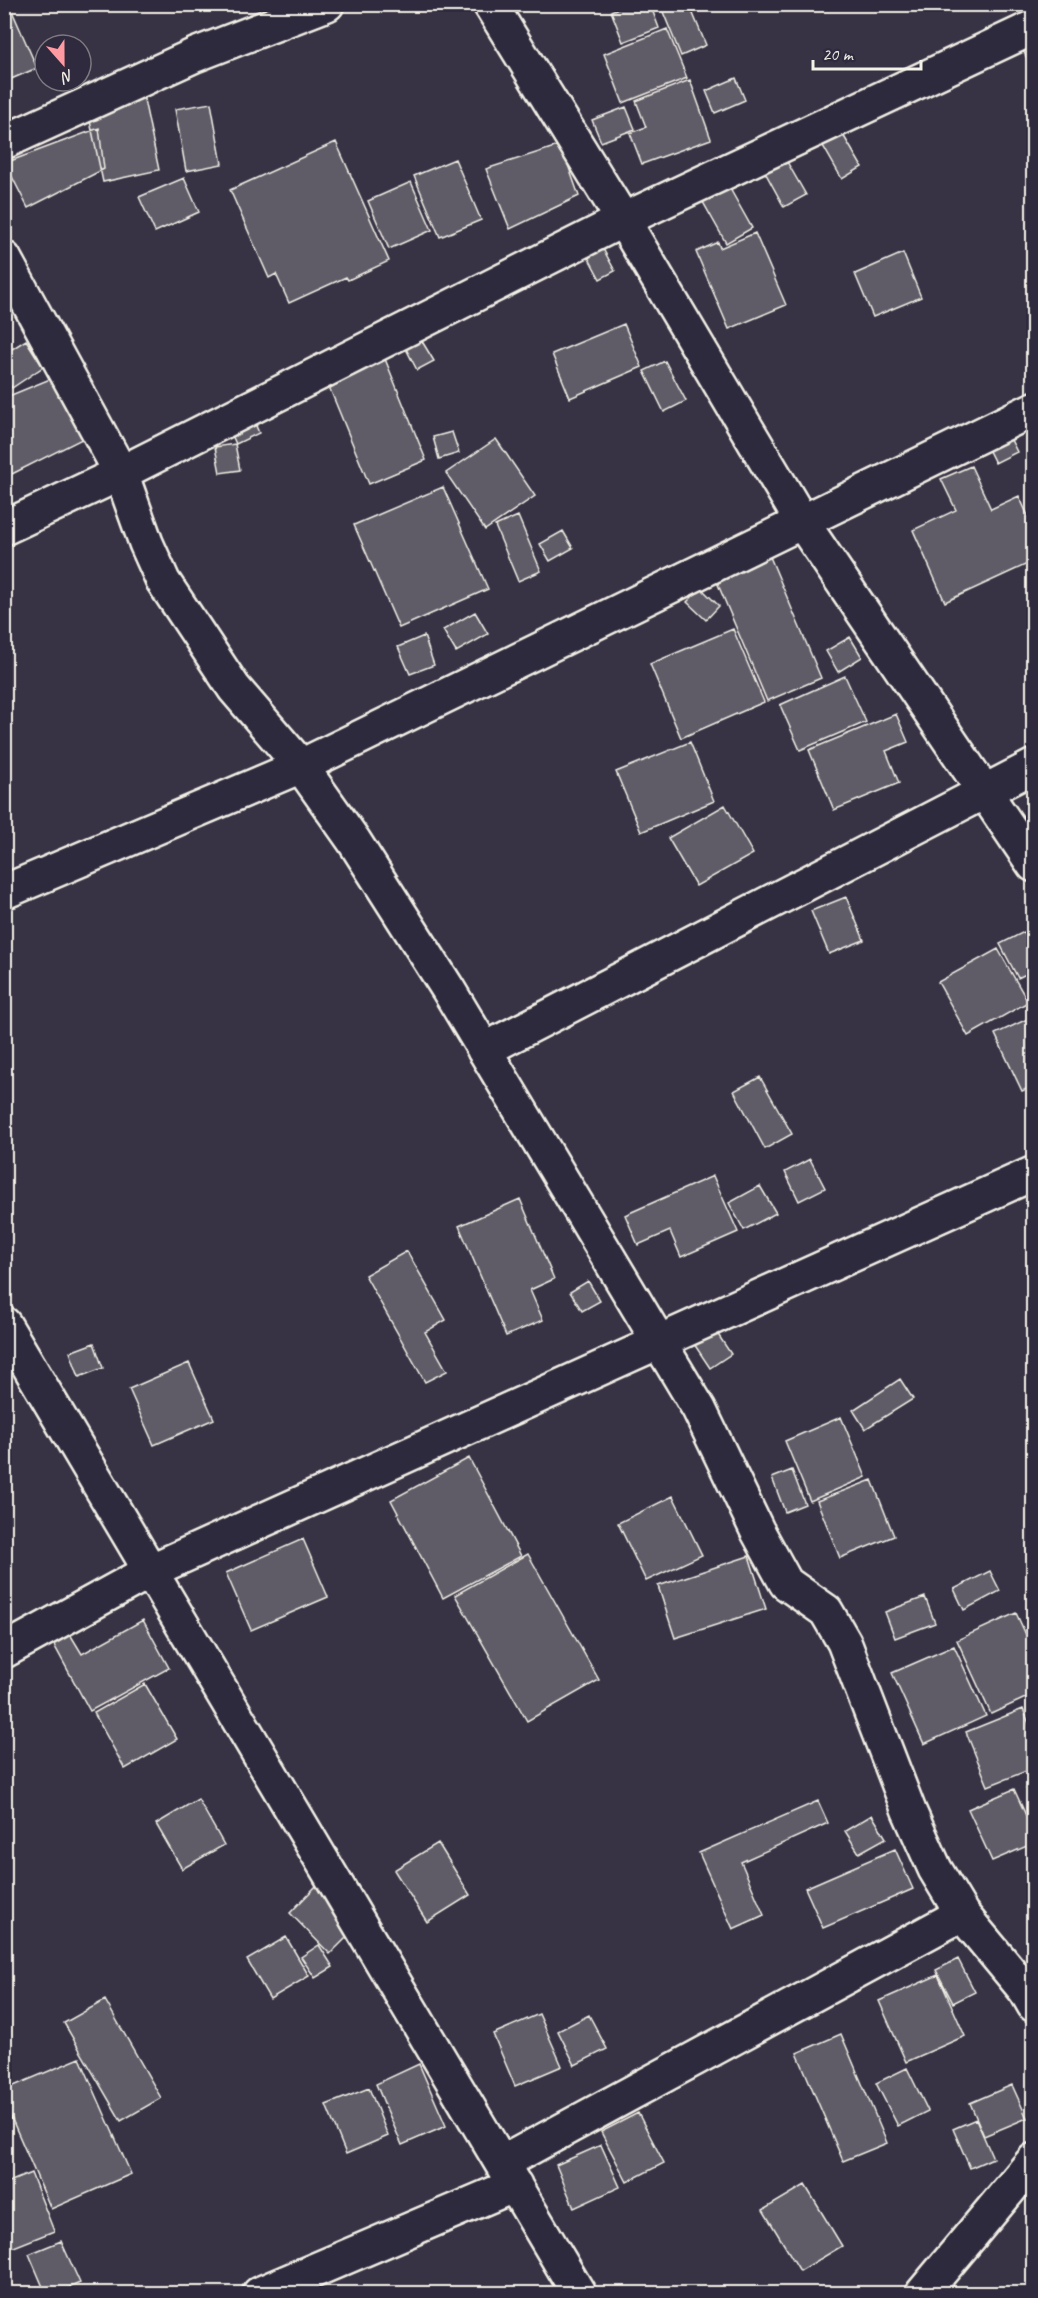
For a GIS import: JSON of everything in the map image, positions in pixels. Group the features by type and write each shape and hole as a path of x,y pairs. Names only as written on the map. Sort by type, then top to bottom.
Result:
{"street":[{"path":"4,142 195,55 327,4"},
{"path":"490,4 623,220 802,522 1034,865"},
{"path":"4,528 122,473 623,220 1034,27"},
{"path":"4,258 122,473 146,543 163,581 234,688 301,766 354,841 448,989 699,1409 757,1530 786,1583 826,1611 844,1642 935,1869 962,1914 1026,1991 1034,2005"},
{"path":"4,892 301,766 1034,409"},
{"path":"484,1050 1034,765"},
{"path":"4,1651 150,1570 1034,1173"},
{"path":"4,1324 579,2294"},
{"path":"259,2294 508,2174 962,1914"},
{"path":"922,2294 1034,2160"}],"building":[{"path":"4,4 9,4 33,59 33,70 4,82"},
{"path":"629,4 650,4 659,28 623,42 611,11"},
{"path":"666,4 689,4 706,45 681,56 661,7"},
{"path":"667,29 687,78 623,103 604,54"},
{"path":"1034,32 1034,74 1018,39"},
{"path":"736,78 745,100 715,113 706,91"},
{"path":"690,80 711,139 642,164 630,133 646,127 636,101"},
{"path":"143,95 159,170 103,182 87,107"},
{"path":"211,103 222,164 186,171 175,109"},
{"path":"626,107 635,129 601,142 592,120"},
{"path":"99,128 104,169 28,208 5,163"},
{"path":"842,133 862,167 842,179 822,144"},
{"path":"336,142 389,261 348,280 346,277 289,303 276,274 269,278 230,190"},
{"path":"561,145 579,196 510,229 486,169"},
{"path":"455,159 481,220 440,237 414,176"},
{"path":"786,160 806,195 784,207 765,172"},
{"path":"184,178 199,212 155,232 139,197"},
{"path":"411,182 432,230 389,249 368,201"},
{"path":"729,187 752,228 726,243 703,202"},
{"path":"755,233 786,305 729,329 696,252 718,242 720,248"},
{"path":"602,247 615,271 600,279 587,255"},
{"path":"903,253 921,297 873,317 855,274"},
{"path":"624,324 642,367 570,398 552,354"},
{"path":"417,333 434,361 417,370 402,341"},
{"path":"26,340 43,367 12,388 4,376 4,354"},
{"path":"383,354 426,460 369,484 325,377"},
{"path":"665,361 686,401 664,412 644,371"},
{"path":"55,377 82,439 4,478 4,398"},
{"path":"251,414 259,433 236,444 227,424"},
{"path":"452,432 459,453 439,459 433,437"},
{"path":"1007,432 1017,452 995,463 985,443"},
{"path":"496,439 535,496 485,530 446,473"},
{"path":"235,444 240,470 220,473 215,447"},
{"path":"971,466 991,509 1019,496 1034,529 1034,561 945,602 913,530 956,510 941,479"},
{"path":"443,487 488,589 399,628 354,525"},
{"path":"518,516 541,571 518,581 495,526"},
{"path":"563,531 573,548 550,561 540,544"},
{"path":"768,552 821,678 767,701 714,575"},
{"path":"701,588 719,606 706,620 687,602"},
{"path":"475,612 488,634 456,652 443,630"},
{"path":"733,629 764,702 681,738 650,664"},
{"path":"424,636 434,665 410,674 398,647"},
{"path":"850,637 862,657 838,672 826,651"},
{"path":"845,676 866,722 800,750 780,705"},
{"path":"896,714 908,742 886,751 899,783 834,810 809,750"},
{"path":"690,742 714,801 641,832 616,772"},
{"path":"725,805 753,854 696,886 668,838"},
{"path":"846,897 864,940 829,954 811,911"},
{"path":"1024,932 1034,952 1034,970 1018,978 1000,944"},
{"path":"998,949 1028,1002 968,1036 938,982"},
{"path":"1034,1016 1034,1086 1022,1091 995,1034"},
{"path":"760,1077 792,1134 765,1149 734,1091"},
{"path":"810,1159 825,1188 799,1201 785,1172"},
{"path":"713,1176 738,1232 681,1257 670,1231 638,1245 625,1215"},
{"path":"760,1186 776,1213 744,1230 729,1203"},
{"path":"520,1199 554,1279 530,1290 543,1320 506,1336 459,1226"},
{"path":"407,1251 446,1320 425,1332 447,1371 425,1382 365,1275"},
{"path":"588,1281 600,1301 582,1311 570,1292"},
{"path":"715,1330 731,1354 710,1368 694,1344"},
{"path":"94,1343 103,1368 79,1377 70,1352"},
{"path":"189,1363 214,1419 154,1445 129,1389"},
{"path":"900,1379 913,1399 865,1429 853,1410"},
{"path":"841,1417 866,1477 810,1501 785,1441"},
{"path":"469,1458 521,1556 443,1598 391,1500"},
{"path":"792,1470 805,1504 785,1512 772,1478"},
{"path":"872,1480 894,1536 840,1558 817,1501"},
{"path":"673,1496 702,1555 646,1581 618,1523"},
{"path":"303,1539 328,1597 251,1630 226,1573"},
{"path":"528,1554 599,1680 527,1721 455,1595"},
{"path":"749,1556 766,1609 675,1638 658,1586"},
{"path":"990,1571 1000,1591 964,1610 954,1589"},
{"path":"925,1597 935,1623 895,1638 885,1612"},
{"path":"1016,1613 1034,1652 1034,1694 991,1714 957,1640"},
{"path":"143,1620 169,1668 90,1711 53,1643 70,1634 82,1654"},
{"path":"954,1646 986,1716 924,1744 892,1673"},
{"path":"145,1684 177,1739 125,1769 94,1713"},
{"path":"1023,1709 1034,1735 1034,1768 988,1786 966,1732"},
{"path":"1034,1786 1034,1806 1026,1789"},
{"path":"1014,1789 1034,1833 1034,1843 992,1861 968,1809"},
{"path":"198,1799 224,1845 182,1869 156,1824"},
{"path":"818,1801 828,1823 741,1862 764,1915 733,1929 699,1853"},
{"path":"872,1815 886,1838 859,1853 845,1831"},
{"path":"438,1843 470,1895 427,1922 394,1870"},
{"path":"895,1849 913,1889 823,1928 805,1888"},
{"path":"317,1885 358,1926 330,1954 290,1913"},
{"path":"286,1937 309,1976 270,1999 247,1960"},
{"path":"319,1945 333,1967 315,1978 301,1957"},
{"path":"958,1959 975,1992 953,2003 936,1970"},
{"path":"938,1975 965,2036 906,2062 879,2001"},
{"path":"105,2000 161,2098 121,2121 64,2023"},
{"path":"539,2014 562,2066 515,2086 493,2034"},
{"path":"589,2015 607,2049 575,2065 558,2031"},
{"path":"841,2034 887,2143 843,2161 797,2053"},
{"path":"80,2058 131,2174 51,2209 4,2101 4,2090"},
{"path":"419,2064 446,2126 402,2145 376,2084"},
{"path":"907,2068 928,2111 898,2126 876,2083"},
{"path":"1012,2085 1027,2118 984,2136 970,2103"},
{"path":"369,2088 388,2136 346,2154 326,2105"},
{"path":"638,2113 664,2163 627,2182 601,2132"},
{"path":"976,2119 993,2158 970,2168 953,2129"},
{"path":"601,2145 620,2187 574,2208 556,2165"},
{"path":"31,2173 54,2231 4,2251 4,2184"},
{"path":"805,2185 842,2246 800,2271 763,2210"},
{"path":"61,2241 80,2283 54,2294 46,2294 29,2254"}]}
